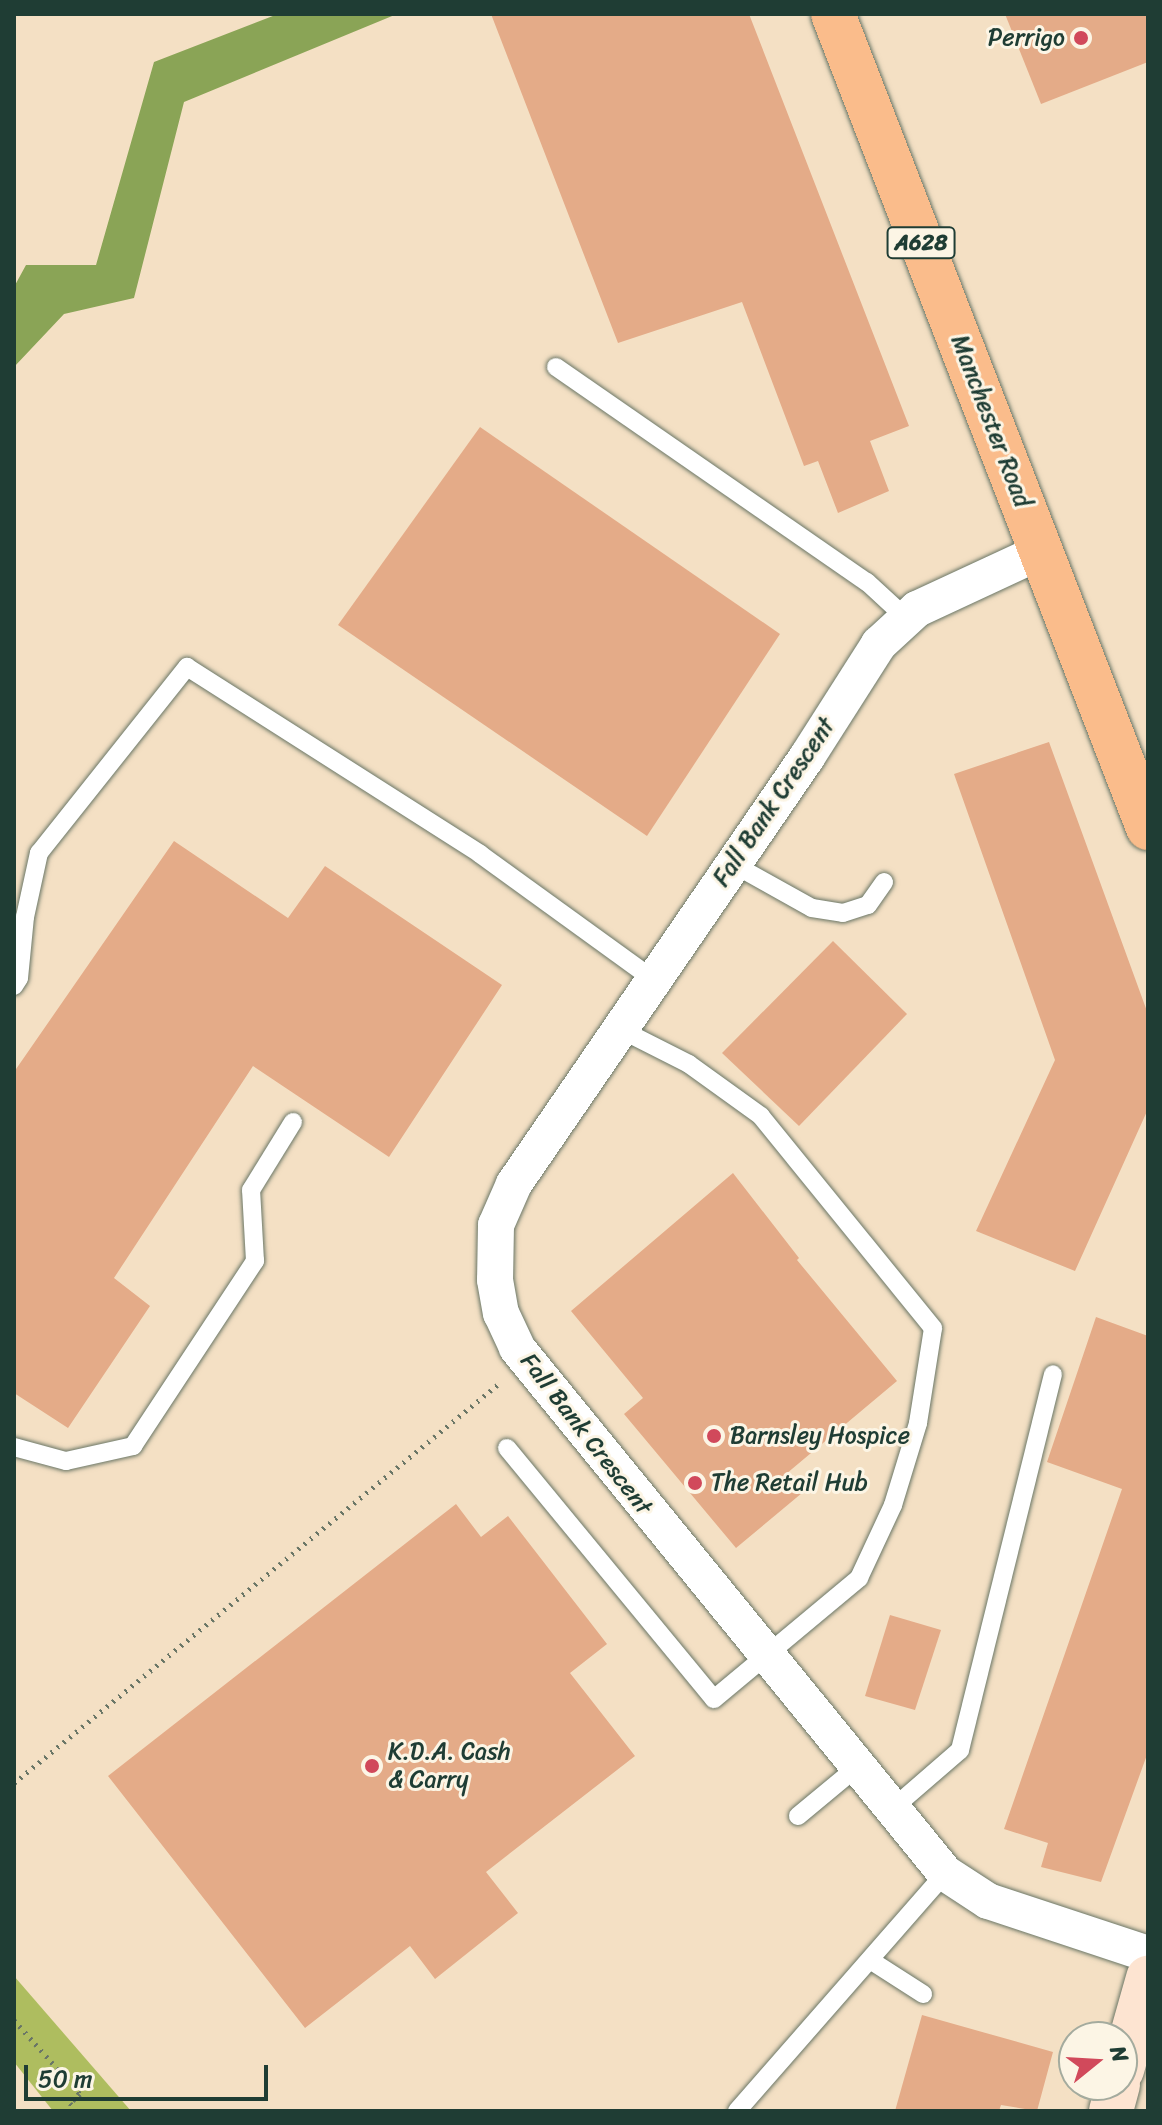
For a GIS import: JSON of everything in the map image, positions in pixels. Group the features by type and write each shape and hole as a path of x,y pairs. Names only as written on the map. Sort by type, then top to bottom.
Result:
{"highway":[{"name":"Manchester Road","path":"833,14 1148,828"}],"main road":[{"path":"1136,2021 1148,1978"}],"street":[{"name":"Fall Bank Crescent","path":"1042,551 917,609 879,644 514,1184 496,1225 494,1265 501,1313 527,1360 765,1657 945,1873 988,1901 1148,1954"}],"lane":[{"path":"556,367 867,582 906,618"},
{"path":"14,986 19,978 25,917 39,853 187,667 480,854 654,980"},
{"path":"733,864 812,908 843,913 868,905 884,882"},
{"path":"507,1448 714,1699 859,1578 893,1505 918,1423 933,1328 761,1116 689,1064 620,1029"},
{"path":"14,1447 66,1461 133,1446 255,1261 251,1190 293,1122"},
{"path":"892,1809 960,1750 1053,1374"},
{"path":"798,1816 857,1767"},
{"path":"737,2111 945,1873"},
{"path":"870,1960 923,1994"}],"path":[{"path":"14,1783 527,1360"},
{"path":"14,2020 80,2094 70,2103 76,2111"}],"green space":[{"path":"278,14 397,14 184,102 134,298 64,314 14,367 14,287 26,265 96,265 154,62"},
{"path":"14,1976 131,2111 53,2111 14,2062"}],"building":[{"path":"491,14 749,14 909,426 870,441 889,491 838,513 818,461 804,466 742,302 618,343"},
{"name":"Perrigo","path":"1005,14 1148,14 1148,62 1041,104"},
{"path":"480,427 780,634 647,836 338,625"},
{"path":"1049,742 1148,1014 1148,1109 1075,1271 976,1231 1055,1060 954,774"},
{"path":"174,841 288,918 325,866 502,985 389,1157 253,1066 114,1278 150,1306 68,1428 14,1393 14,1072"},
{"path":"833,941 907,1014 799,1126 722,1053"},
{"path":"733,1173 799,1258 797,1260 897,1381 786,1474 802,1493 736,1548 624,1414 643,1398 571,1311"},
{"path":"1096,1317 1148,1336 1148,1752 1101,1882 1041,1867 1048,1843 1004,1829 1122,1489 1047,1462"},
{"name":"K.D.A. Cash & Carry","path":"456,1504 481,1537 508,1516 607,1644 570,1673 635,1756 486,1872 518,1913 435,1979 410,1946 305,2028 108,1776"},
{"path":"890,1615 941,1630 915,1710 865,1696"},
{"path":"922,2015 1053,2052 1037,2111 1001,2105 999,2111 895,2111"}],"place":[{"name":"Perrigo","path":"1081,38"},
{"name":"Barnsley Hospice","path":"714,1436"},
{"name":"The Retail Hub","path":"695,1483"},
{"name":"K.D.A. Cash & Carry","path":"372,1766"}]}
